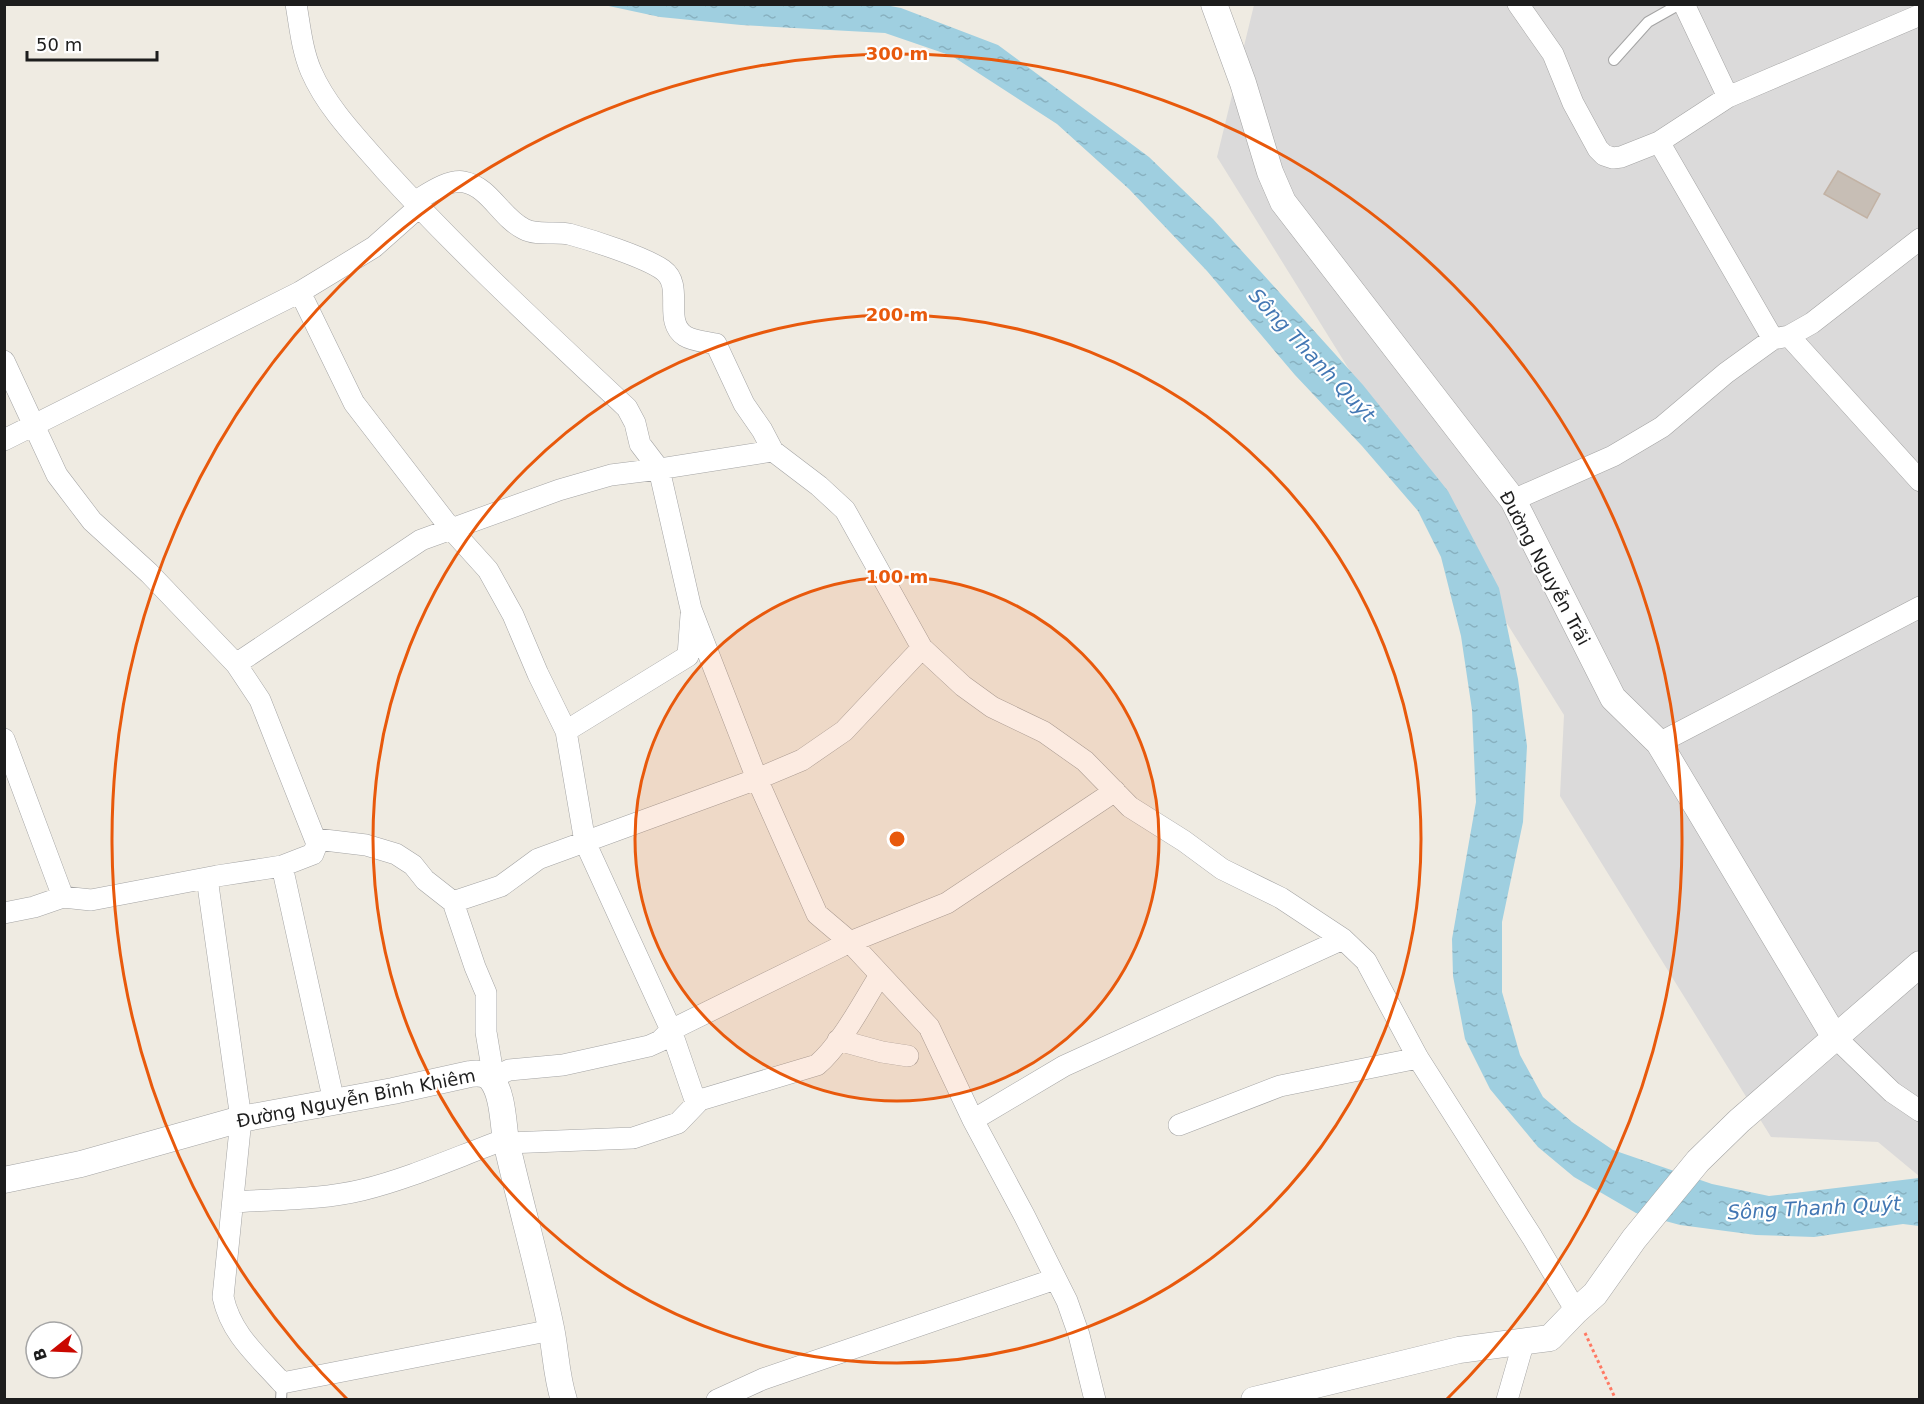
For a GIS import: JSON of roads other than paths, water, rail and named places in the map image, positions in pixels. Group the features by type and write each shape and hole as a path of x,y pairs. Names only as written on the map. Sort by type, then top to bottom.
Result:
{"street":[{"path":"296,4 311,71 341,120 416,204 524,311 627,408 640,444 659,469 691,609 758,780 817,914 850,942 930,1027 973,1120 1067,1301 1079,1335 1095,1400"},
{"name":"Đường Nguyễn Trãi","path":"1214,4 1243,83 1270,172 1283,202 1513,500 1613,698 1659,743 1834,1036"},
{"path":"1518,4 1553,54 1573,103 1598,149 1604,155 1613,158 1659,142 1728,97 1920,15"},
{"path":"1682,4 1728,97"},
{"path":"1659,142 1781,338 1868,422 1920,481"},
{"path":"4,440 300,292 374,248 416,204 452,182 462,181 473,184 524,230 567,234 637,257 664,270 675,291 675,320 678,328 684,336 716,344 744,404 773,451 819,486 845,510 922,648 963,686 992,707 1044,732 1085,761 1130,807 1184,841 1222,869 1281,897 1343,939 1366,962 1418,1058 1533,1237 1576,1311"},
{"path":"1513,500 1613,456 1662,427 1726,373 1781,338 1812,323 1920,239"},
{"path":"300,292 354,403 452,529 488,570 513,615 538,674 566,730 585,842 670,1030 692,1094 700,1100"},
{"path":"4,361 57,475 92,521 149,573 236,664 260,700 316,839 316,849 313,854 282,866 91,900 63,897 34,908 4,913"},
{"path":"236,664 421,540 559,490 611,475 773,451"},
{"path":"1659,743 1920,607"},
{"path":"566,730 688,656 691,609"},
{"path":"453,902 501,886 538,859 758,780 802,760 844,731 922,648"},
{"path":"4,739 63,897"},
{"path":"316,839 366,845 396,854 413,865 425,880 453,902 486,993 486,1032 491,1062 489,1077 509,1070 563,1065 648,1046 660,1041 670,1030 850,942 946,903 1114,791"},
{"path":"282,866 334,1102"},
{"path":"207,878 241,1119 224,1297 226,1311 240,1336 281,1391 552,1330"},
{"path":"973,1120 1064,1066 1343,939"},
{"path":"1254,1400 1459,1350 1550,1338 1595,1294 1634,1239 1698,1161 1738,1121 1920,964"},
{"path":"233,1202 335,1195 361,1190 388,1183 506,1141 633,1138 678,1123 700,1100 817,1065 838,1040 880,975"},
{"path":"1834,1036 1892,1092 1920,1111"},
{"path":"838,1040 882,1052 908,1056"},
{"path":"1179,1125 1280,1086 1418,1058"},
{"name":"Đường Nguyễn Bỉnh Khiêm","path":"4,1180 81,1164 241,1119 470,1074 478,1073 489,1077 500,1100 506,1141 552,1330 557,1379 564,1400"},
{"path":"717,1400 762,1379 1055,1279"},
{"path":"1507,1400 1524,1341"}],"lane":[{"path":"1614,60 1648,22 1682,4"}],"water":[{"name":"Sông Thanh Quýt","path":"880,4 901,8 998,45 1149,157 1213,219 1363,385 1448,491 1499,588 1518,679 1527,746 1523,822 1502,922 1502,992 1520,1055 1543,1097 1572,1122 1613,1150 1712,1184 1769,1196 1919,1178 1919,1226 1903,1224 1814,1237 1756,1235 1680,1225 1636,1213 1574,1177 1538,1147 1490,1089 1465,1039 1453,976 1452,939 1476,802 1472,710 1461,636 1441,557 1418,511 1362,446 1295,375 1207,271 1129,189 1057,124 952,56 885,33 741,25 660,17 604,5"}]}
